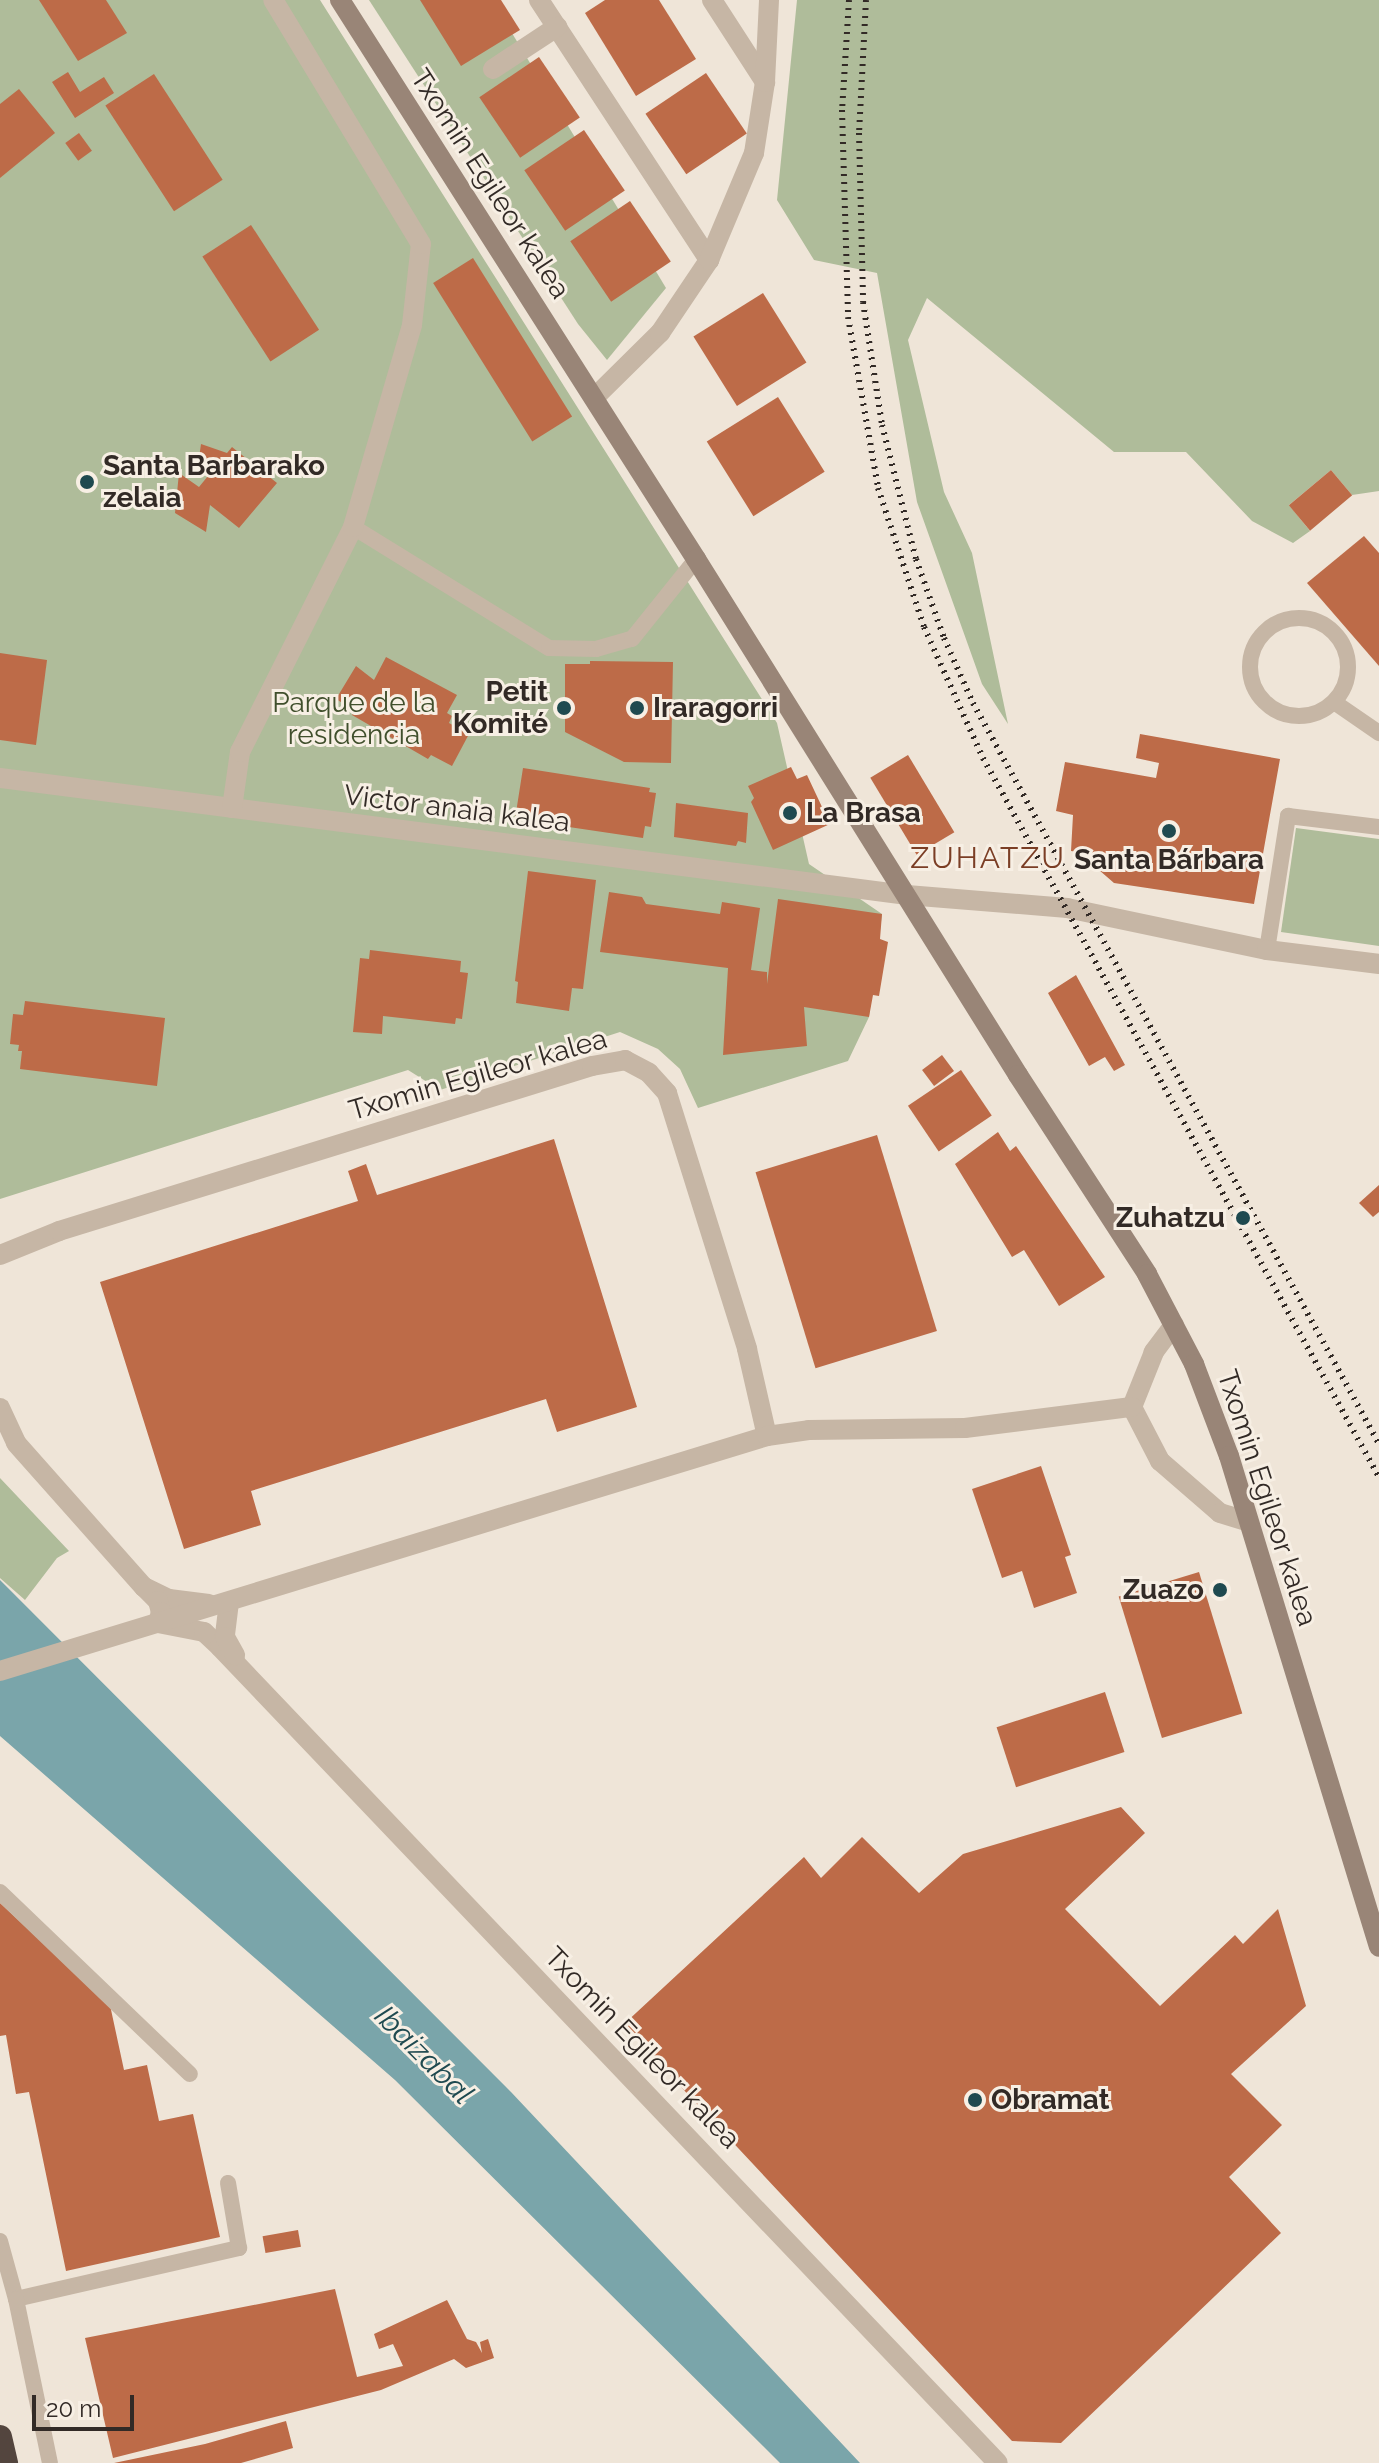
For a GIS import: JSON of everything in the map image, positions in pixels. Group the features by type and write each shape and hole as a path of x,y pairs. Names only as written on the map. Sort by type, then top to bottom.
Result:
{"highway":[{"path":"0,2437 6,2463"}],"street":[{"path":"232,808 240,752 353,527 412,325 421,244 273,0"},
{"name":"Txomin Egileor kalea","path":"340,0 696,559 1018,1075 1147,1274 1194,1364 1229,1456 1379,1947"},
{"path":"539,0 709,260"},
{"path":"712,0 765,82"},
{"path":"594,398 660,333 709,260 754,153 765,82 769,0"},
{"path":"493,69 557,27"},
{"name":"Victor anaia kalea","path":"0,778 907,895"},
{"path":"907,895 1067,908 1267,950 1379,964"},
{"name":"Txomin Egileor kalea","path":"0,1255 59,1231 592,1066 625,1060 649,1073 667,1093 747,1349 767,1436"},
{"path":"1174,1325 1154,1352 1132,1407 1160,1461 1220,1513 1247,1521"},
{"path":"0,1671 767,1436 809,1430 965,1428 1132,1407"},
{"path":"0,1408 16,1443 158,1601 161,1612 158,1623"},
{"path":"144,1587 169,1599 204,1605 229,1602"},
{"path":"229,1602 225,1637 244,1672"},
{"path":"158,1623 204,1632 244,1672"},
{"name":"Txomin Egileor kalea","path":"244,1672 998,2463"}],"lane":[{"path":"353,527 549,648 596,649 632,639 696,559"},
{"path":"1304,618 1332,631 1342,643 1348,674 1344,689 1334,702 1321,712 1304,716 1272,709 1260,697 1252,682 1250,665 1262,635 1274,625 1304,618"},
{"path":"1334,702 1379,733"},
{"path":"1267,950 1288,816 1379,827"},
{"path":"0,1892 190,2074"},
{"path":"16,2299 239,2248 228,2183"},
{"path":"0,2241 16,2299 50,2463"}],"green space":[{"name":"Parque de la residencia","path":"0,0 320,0 777,723 809,864 882,914 869,1017 848,1061 698,1108 680,1069 658,1049 620,1032 440,1090 408,1070 0,1199"},
{"path":"369,0 492,0 666,288 607,360 578,324"},
{"path":"797,0 1379,0 1379,491 1352,495 1331,470 1289,505 1310,531 1293,543 1252,521 1186,452 1114,452 927,298 908,340 944,492 972,553 1008,724 982,684 917,502 877,273 814,260 777,200"},
{"path":"1296,828 1379,839 1379,946 1281,932"},
{"path":"0,1478 69,1551 57,1558 25,1600 0,1578"}],"water":[{"name":"Ibaizabal","path":"0,1580 511,2092 860,2463 780,2463 395,2080 0,1736"}],"building":[{"path":"39,0 106,0 127,33 78,61"},
{"path":"420,0 501,0 520,30 461,66"},
{"path":"605,0 659,0 696,59 636,96 585,13"},
{"path":"539,57 580,118 520,158 479,97"},
{"path":"68,72 80,92 104,77 114,93 75,118 52,82"},
{"path":"706,73 747,134 686,174 645,114"},
{"path":"154,74 223,180 174,211 105,106"},
{"path":"19,89 55,133 0,178 0,104"},
{"path":"584,130 625,191 565,231 524,170"},
{"path":"79,133 92,151 78,161 65,143"},
{"path":"630,201 671,262 611,302 570,241"},
{"path":"251,225 319,330 270,361 202,257"},
{"path":"473,258 572,417 532,441 433,283"},
{"path":"763,293 806,363 737,406 693,336"},
{"path":"778,397 825,472 753,516 707,442"},
{"path":"201,444 227,453 232,447 277,483 239,528 210,505 206,532 175,513 179,473 199,487 208,476 197,472"},
{"path":"1331,470 1352,495 1310,531 1289,505"},
{"path":"1364,536 1379,553 1379,666 1307,583"},
{"path":"0,653 47,660 36,745 0,740"},
{"path":"386,657 457,695 447,713 452,716 449,723 469,734 452,766 431,755 428,759 352,715 354,710 336,699 356,666 374,680"},
{"path":"590,661 673,662 671,763 624,762 565,732 565,664 590,664"},
{"name":"Santa Bárbara","path":"1140,734 1280,759 1254,904 1114,883 1099,870 1091,854 1071,851 1073,815 1056,811 1065,762 1156,778 1159,763 1136,758"},
{"path":"908,755 954,832 917,855 870,778"},
{"name":"La Brasa","path":"791,767 797,779 807,775 830,824 773,850 751,802 754,798 748,786"},
{"path":"523,768 650,788 649,792 656,793 651,827 645,826 643,838 515,819"},
{"path":"676,803 748,813 746,843 738,841 736,846 674,837"},
{"path":"528,871 596,880 583,989 572,988 569,1011 516,1003 518,982 515,981"},
{"path":"609,892 642,897 646,904 720,914 722,902 760,908 751,970 767,972 767,984 778,899 882,914 880,939 888,942 879,996 873,995 869,1017 804,1007 807,1046 723,1055 728,968 600,952"},
{"path":"370,950 461,961 460,972 468,973 462,1019 456,1018 455,1024 383,1016 382,1034 353,1032 360,958 369,959"},
{"path":"1076,975 1125,1065 1114,1071 1105,1057 1089,1066 1048,993"},
{"path":"25,1001 165,1018 157,1086 20,1069 22,1051 18,1051 19,1045 10,1044 13,1014 23,1015"},
{"path":"942,1055 954,1071 934,1086 922,1070"},
{"path":"961,1070 992,1116 939,1151 908,1106"},
{"path":"998,1132 1010,1151 1016,1146 1105,1277 1059,1306 1024,1250 1012,1257 955,1164"},
{"path":"877,1135 937,1331 815,1368 756,1172"},
{"path":"554,1139 637,1407 557,1432 546,1399 251,1491 261,1525 184,1549 100,1282 358,1201 348,1171 366,1164 377,1195"},
{"path":"1379,1185 1379,1212 1373,1217 1359,1203"},
{"path":"1041,1466 1071,1555 1065,1557 1077,1593 1034,1608 1022,1571 1002,1578 972,1489"},
{"path":"1199,1572 1242,1714 1162,1738 1119,1597"},
{"path":"1105,1692 1124,1752 1016,1787 997,1727"},
{"name":"Obramat","path":"1121,1807 1145,1833 1065,1909 1160,2006 1235,1935 1243,1944 1278,1909 1306,2006 1231,2074 1282,2125 1229,2177 1281,2233 1061,2443 1012,2441 623,2025 804,1857 821,1878 862,1837 919,1893 963,1854"},
{"path":"0,1903 110,2005 124,2070 147,2065 159,2121 193,2114 220,2237 66,2271 29,2092 16,2094 6,2035 0,2036"},
{"path":"298,2230 301,2247 265,2253 263,2236"},
{"path":"335,2289 357,2377 403,2366 393,2344 379,2349 374,2334 447,2300 467,2339 476,2342 482,2353 480,2342 488,2339 494,2358 466,2368 454,2359 381,2390 113,2458 85,2338"},
{"path":"286,2421 293,2448 241,2463 114,2463 205,2444"}],"railway":[{"path":"849,0 842,110 848,317 878,488 924,627 983,758 1379,1477"},
{"path":"866,0 859,133 863,302 882,425 916,559 944,638 973,703 1379,1444"}],"place":[{"name":"Santa Barbarako zelaia","path":"87,482"},
{"name":"Petit Komité","path":"564,708"},
{"name":"Iraragorri","path":"637,708"},
{"name":"La Brasa","path":"790,813"},
{"name":"Santa Bárbara","path":"1169,831"},
{"name":"Zuhatzu","path":"1243,1218"},
{"name":"Zuazo","path":"1220,1590"},
{"name":"Obramat","path":"975,2100"}],"district":[{"name":"ZUHATZU","path":"988,858"}]}
